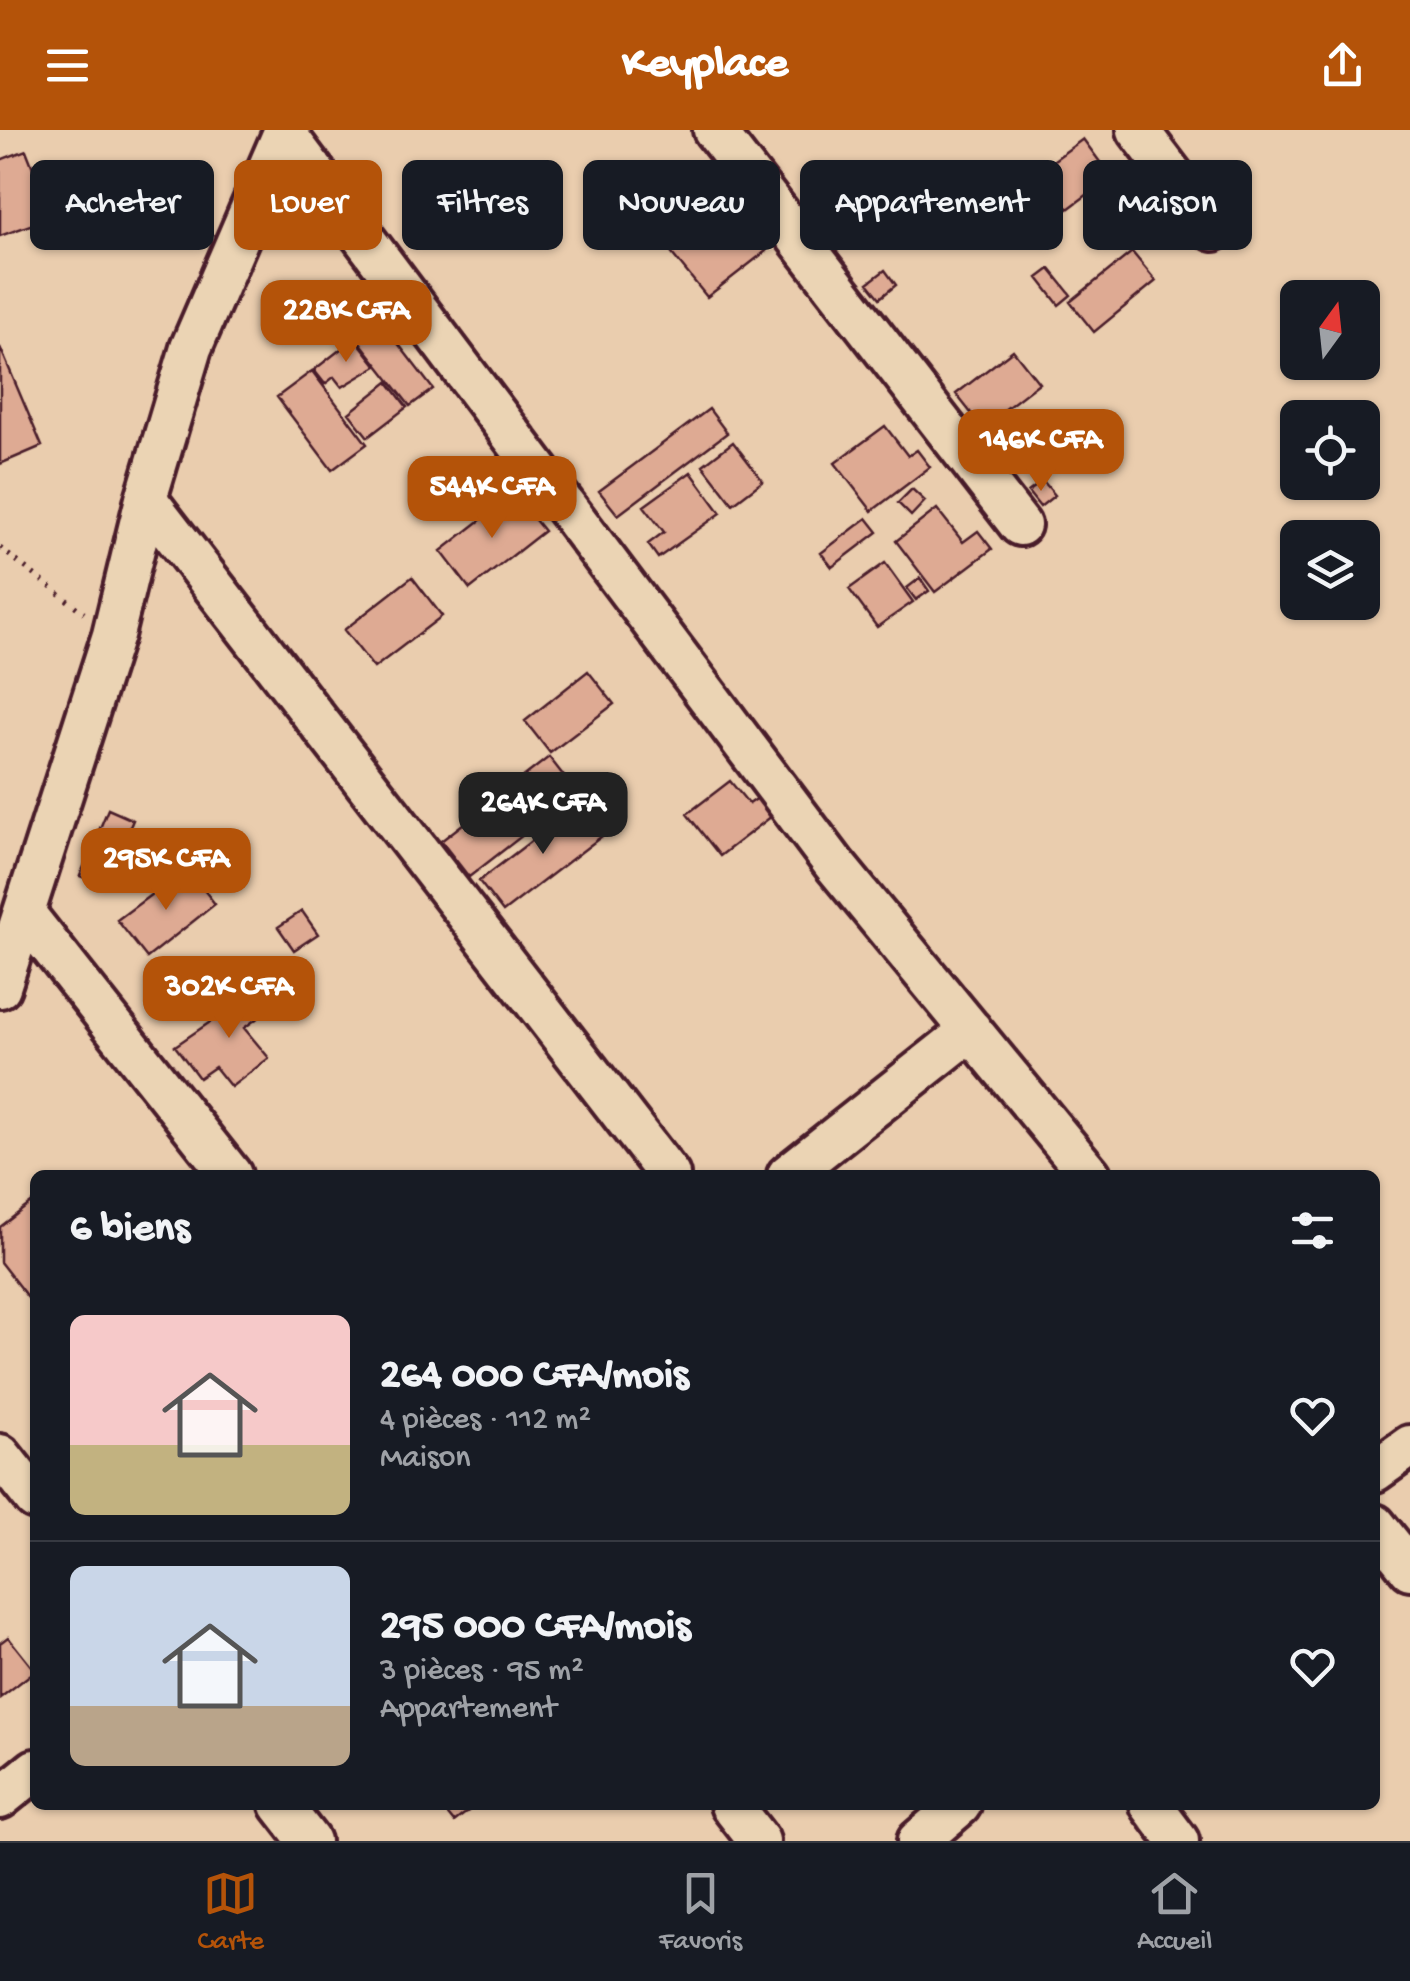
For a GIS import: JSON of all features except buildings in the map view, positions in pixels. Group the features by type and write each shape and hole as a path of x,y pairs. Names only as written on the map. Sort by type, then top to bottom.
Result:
{"street":[{"path":"714,130 1020,525"},
{"path":"1138,130 1161,160"},
{"path":"0,987 112,634 146,499 191,348 285,131 834,864 1086,1170"},
{"path":"146,499 665,1170"},
{"path":"24,913 227,1170"},
{"path":"794,1170 971,1030"},
{"path":"1380,1467 1410,1446"},
{"path":"0,1455 30,1493"},
{"path":"1380,1531 1410,1570"},
{"path":"0,1798 30,1774"},
{"path":"284,1810 310,1841"},
{"path":"734,1810 759,1841"},
{"path":"918,1841 954,1810"},
{"path":"1155,1810 1178,1841"}],"path":[{"path":"0,548 112,634"}]}
